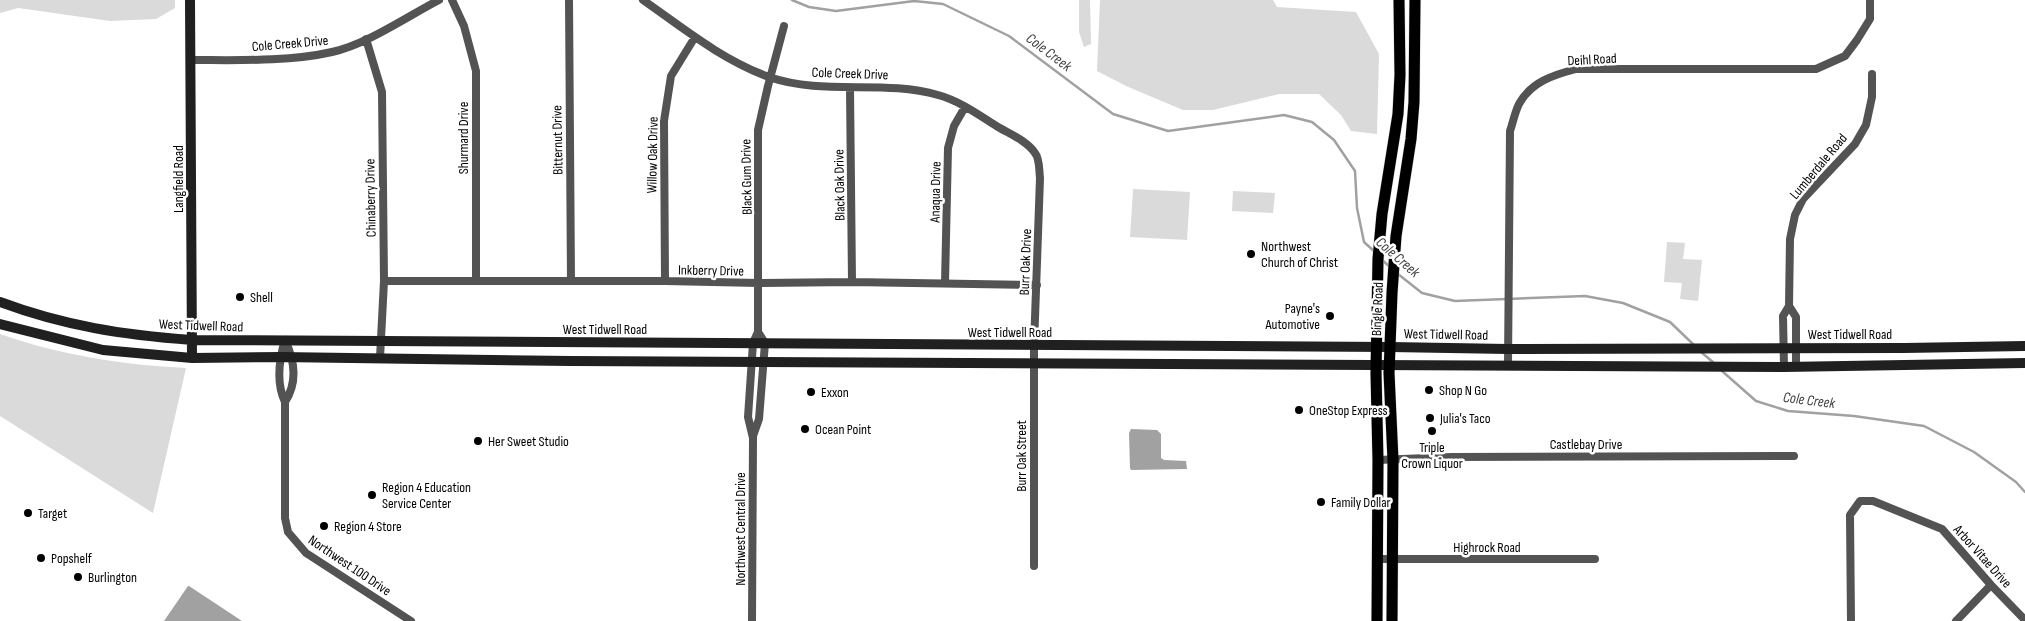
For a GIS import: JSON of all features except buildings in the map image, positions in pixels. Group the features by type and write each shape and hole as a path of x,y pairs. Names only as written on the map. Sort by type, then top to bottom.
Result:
{"main road":[{"name":"Langfield Road","path":"190,0 192,358"},
{"name":"Bingle Road","path":"1377,621 1377,277 1380,230 1398,114 1401,34 1400,0"},
{"name":"Bingle Road","path":"1392,621 1393,460 1389,364 1396,236 1414,112 1415,0"},
{"path":"1401,34 1416,33"},
{"path":"1387,188 1402,190"},
{"name":"West Tidwell Road","path":"0,302 51,320 107,331 192,340 1508,349 2025,346"},
{"path":"0,324 103,350 192,358 293,357 570,361 1784,367 2025,363"},
{"path":"569,343 570,361"},
{"path":"1160,346 1160,364"},
{"path":"1250,347 1251,364"},
{"path":"1593,348 1594,365"},
{"path":"1903,366 1904,348"}],"street":[{"name":"Cole Creek Drive","path":"191,60 292,57 333,52 366,39 439,0"},
{"name":"Shurmard Drive","path":"452,0 464,26 476,70 476,281"},
{"name":"Bitternut Drive","path":"569,0 571,281"},
{"name":"Cole Creek Drive","path":"643,0 727,58 770,77 814,86 895,88 938,95 966,107 1025,143 1036,154 1040,178"},
{"name":"Deihl Road","path":"1508,365 1510,131 1519,104 1535,86 1550,76 1576,69 1816,69 1845,56 1858,40 1870,19 1870,0"},
{"name":"Black Gum Drive","path":"753,343 758,332 758,130 784,26"},
{"name":"Willow Oak Drive","path":"665,281 664,121 671,76 695,37"},
{"name":"Chinaberry Drive","path":"366,39 382,92 384,281 380,358"},
{"name":"Lumberdale Road","path":"1796,367 1796,317 1790,306 1790,239 1795,215 1803,199 1855,144 1866,125 1872,97 1872,74"},
{"name":"Black Oak Drive","path":"850,88 852,282"},
{"name":"Anaqua Drive","path":"945,283 948,148 954,126 966,107"},
{"name":"Burr Oak Drive","path":"1034,346 1040,178"},
{"name":"Inkberry Drive","path":"384,281 852,282 1037,285"},
{"name":"Lumberdale Road","path":"1784,367 1783,316 1790,306"},
{"path":"758,332 765,343"},
{"name":"Northwest 100 Drive","path":"286,340 280,357 280,391 285,402 285,518 288,532 306,553 411,621"},
{"name":"Northwest 100 Drive","path":"285,402 293,391 293,357 286,340"},
{"name":"Northwest Central Drive","path":"752,621 753,438 748,417 753,343"},
{"name":"Northwest Central Drive","path":"753,438 759,419 765,343"},
{"name":"Burr Oak Street","path":"1034,346 1034,566"},
{"name":"Castlebay Drive","path":"1378,460 1452,456 1794,456"},
{"name":"Arbor Vitae Drive","path":"1851,621 1850,515 1860,501 1873,501 1942,530 2025,620"},
{"name":"Highrock Road","path":"1378,559 1595,559"},
{"path":"1956,621 1991,585"}],"shaded area":[{"path":"0,0 175,0 175,8 156,19 110,21 18,8 0,13"},
{"path":"1079,0 1090,0 1091,44 1084,47 1079,32"},
{"path":"1100,0 1273,0 1277,7 1356,12 1379,54 1377,134 1351,131 1341,115 1319,94 1279,94 1213,110 1183,110 1126,86 1097,71"},
{"path":"1133,189 1190,192 1187,240 1130,237"},
{"path":"1233,191 1275,193 1273,213 1232,211"},
{"path":"1667,242 1685,243 1683,259 1702,260 1698,301 1680,299 1682,283 1664,282"},
{"path":"0,334 45,348 92,358 186,368 153,513 0,416"},
{"path":"1131,429 1157,430 1161,434 1161,458 1164,460 1186,461 1187,469 1131,470 1129,433"},
{"path":"189,586 242,621 164,621"}],"waterway":[{"name":"Cole Creek","path":"792,0 809,7 836,11 914,1 943,4 1009,36 1113,114 1168,131 1284,115 1312,122 1334,140 1355,171 1357,208 1364,242 1376,253"},
{"name":"Cole Creek","path":"1381,259 1390,267"},
{"name":"Cole Creek","path":"1398,274 1422,293 1455,301 1585,296 1623,303 1670,322 1694,345"},
{"name":"Cole Creek","path":"1701,352 1714,363"},
{"name":"Cole Creek","path":"1722,371 1756,401 1788,411 1854,416 1924,426 1974,452 2016,482 2025,492"}],"place":[{"name":"Northwest Church of Christ","path":"1251,254"},
{"name":"Shell","path":"240,297"},
{"name":"Payne's Automotive","path":"1330,316"},
{"name":"Shop N Go","path":"1429,390"},
{"name":"Exxon","path":"811,392"},
{"name":"OneStop Express","path":"1299,410"},
{"name":"Julia's Taco","path":"1430,418"},
{"name":"Ocean Point","path":"805,429"},
{"name":"Triple Crown Liquor","path":"1432,431"},
{"name":"Her Sweet Studio","path":"478,441"},
{"name":"Region 4 Education Service Center","path":"372,495"},
{"name":"Family Dollar","path":"1321,502"},
{"name":"Target","path":"28,513"},
{"name":"Region 4 Store","path":"324,526"},
{"name":"Popshelf","path":"41,558"},
{"name":"Burlington","path":"78,577"}]}
